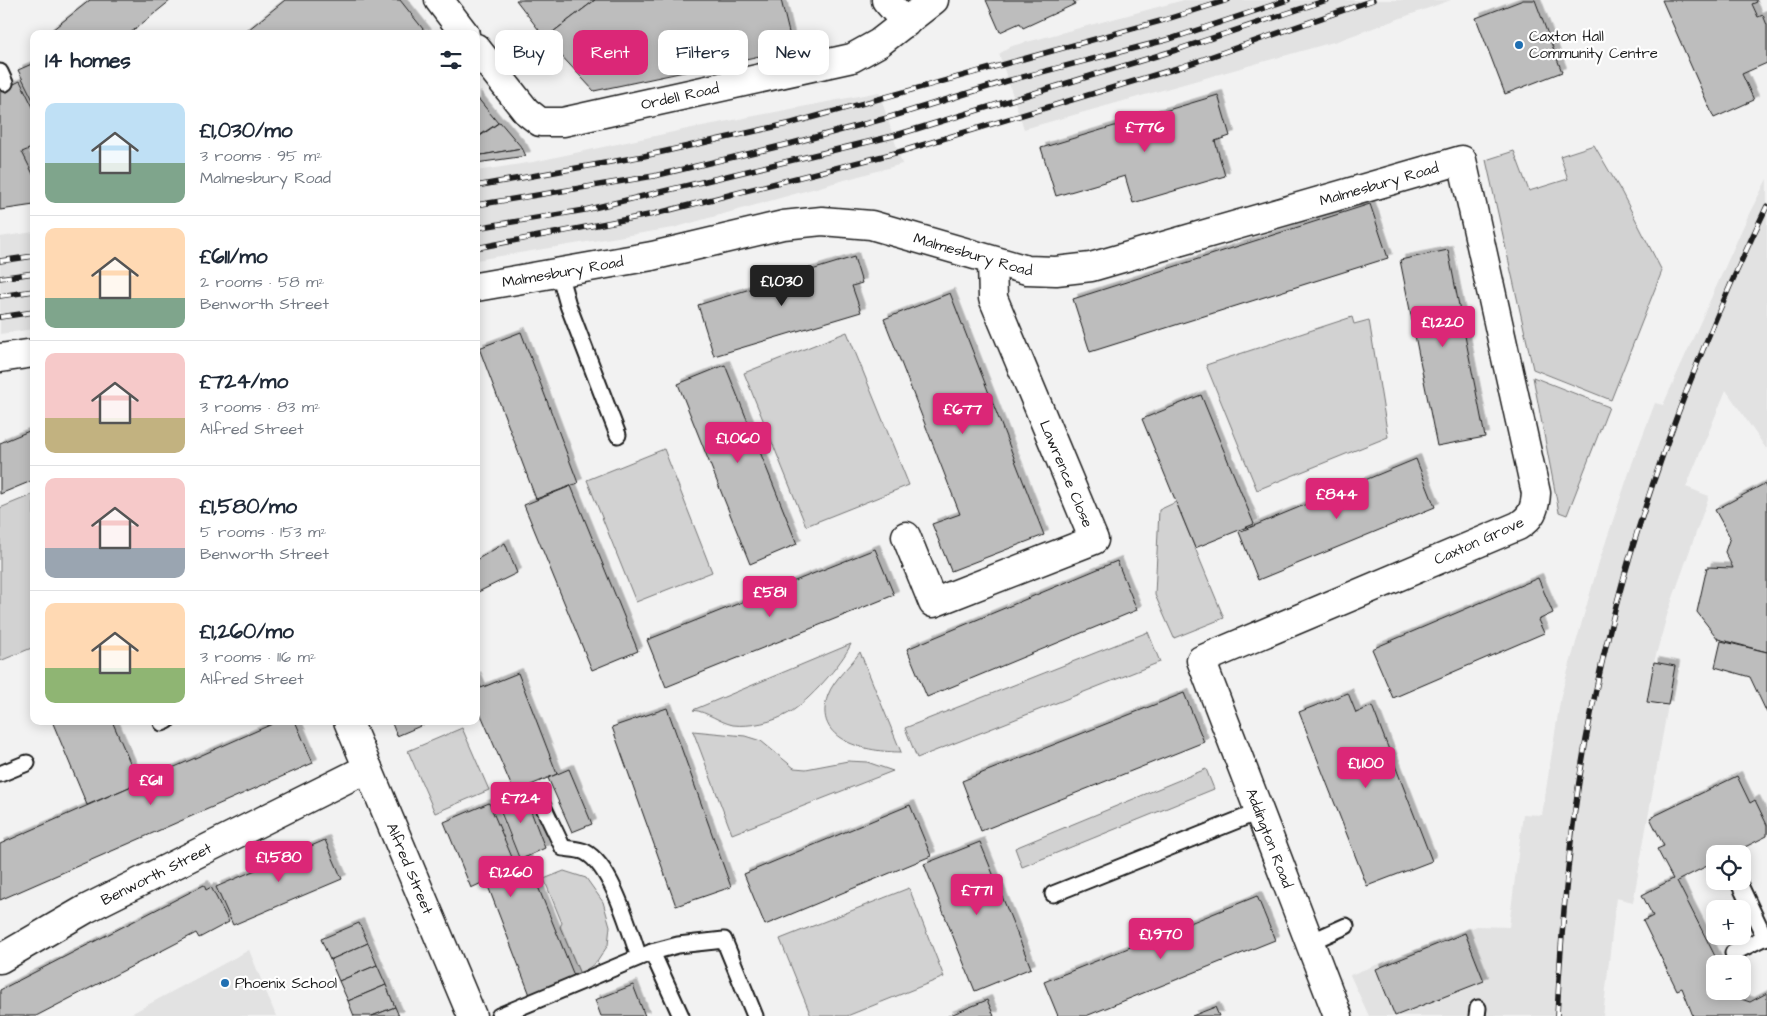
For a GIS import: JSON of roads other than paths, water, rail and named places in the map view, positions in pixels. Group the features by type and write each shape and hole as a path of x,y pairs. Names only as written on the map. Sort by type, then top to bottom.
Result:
{"street":[{"path":"439,0 463,30"},
{"path":"886,0 906,23"},
{"name":"Ordell Road","path":"480,53 526,112 540,122 563,122 852,58 879,43 934,0"},
{"name":"Malmesbury Road","path":"480,285 652,256 783,225 822,221 871,225 992,262 1027,270 1056,271 1091,267 1462,160"},
{"name":"Caxton Grove","path":"1201,660 1518,526 1530,519 1535,506 1536,493 1462,160"},
{"name":"Lawrence Close","path":"906,536 933,603 1094,540 993,298 992,262"},
{"path":"0,358 30,354"},
{"name":"Addington Road","path":"1201,660 1308,943 1338,1016"},
{"name":"Alfred Street","path":"350,725 472,1016"},
{"name":"Benworth Street","path":"0,959 86,909 368,768"}],"lane":[{"path":"559,273 568,305 618,435"},
{"path":"0,774 27,763"},
{"path":"543,806 563,848 585,852 600,865 646,954 681,1016"},
{"path":"1053,894 1258,812"},
{"path":"1733,954 1766,937 1742,890"},
{"path":"1308,943 1346,926"},
{"path":"499,1016 646,954 678,946 724,940 756,1016"}],"railway":[{"path":"480,185 644,156 792,123 1164,20 1228,0"},
{"path":"480,204 654,176 789,144 887,118 1007,81 1170,39 1288,0"},
{"path":"480,227 585,210 893,136 1176,50 1327,0"},
{"path":"480,247 654,214 899,152 1181,67 1373,0"},
{"path":"1557,1016 1568,862 1578,785 1606,644 1642,515 1687,389 1712,327 1767,206"},
{"path":"0,261 30,257"},
{"path":"0,278 30,274"},
{"path":"0,296 30,292"},
{"path":"0,317 30,313"}],"place":[{"name":"Caxton Hall Community Centre","path":"1519,45"},
{"name":"Phoenix School","path":"225,983"}]}
